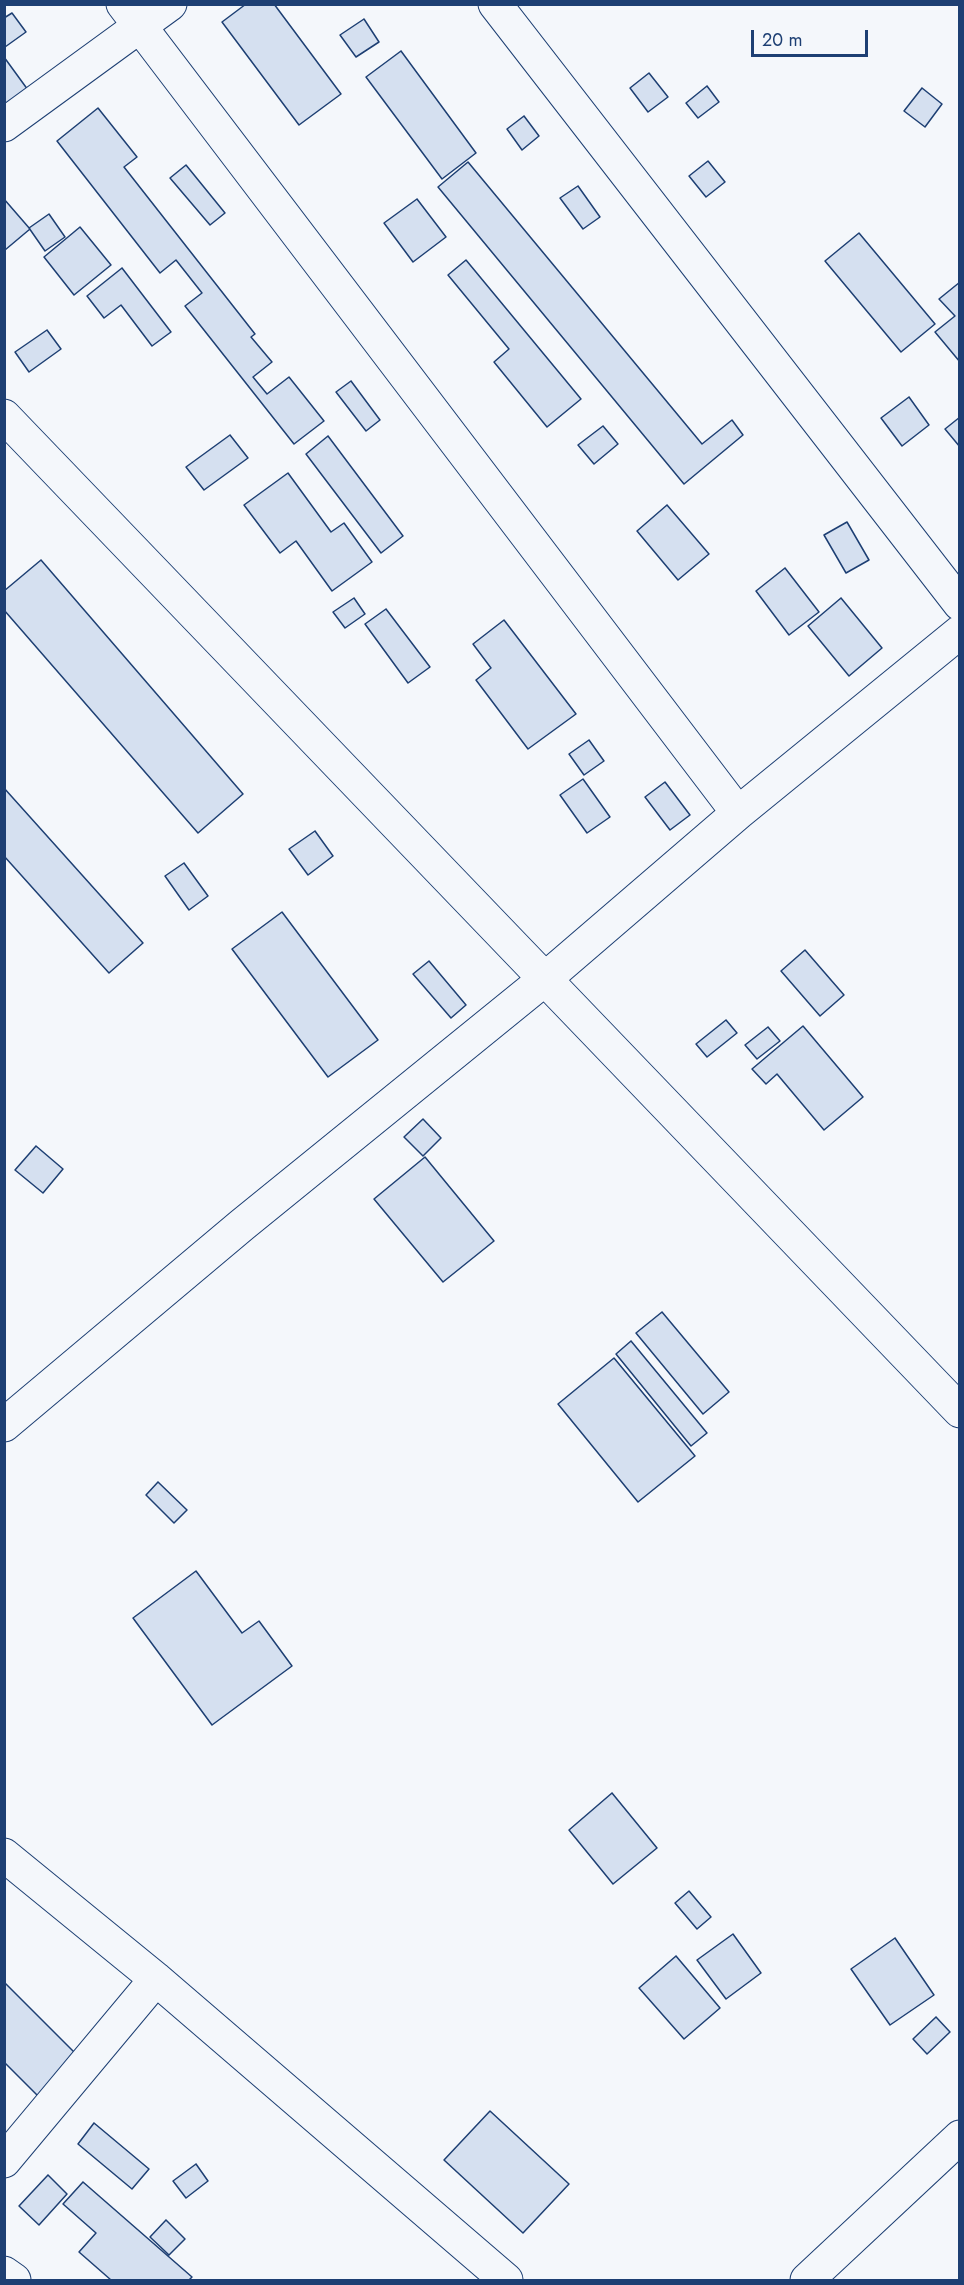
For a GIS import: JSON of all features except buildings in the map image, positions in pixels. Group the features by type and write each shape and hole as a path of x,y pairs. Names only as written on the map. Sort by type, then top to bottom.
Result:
{"street":[{"path":"4,125 132,15 170,4"},
{"path":"495,4 960,604"},
{"path":"132,15 738,813"},
{"path":"4,416 960,1411"},
{"path":"4,1425 242,1225 545,980 738,813 960,632"},
{"path":"4,1856 156,1979 506,2280"},
{"path":"4,2161 156,1979"},
{"path":"807,2280 960,2137"},
{"path":"4,2272 14,2280"}]}
